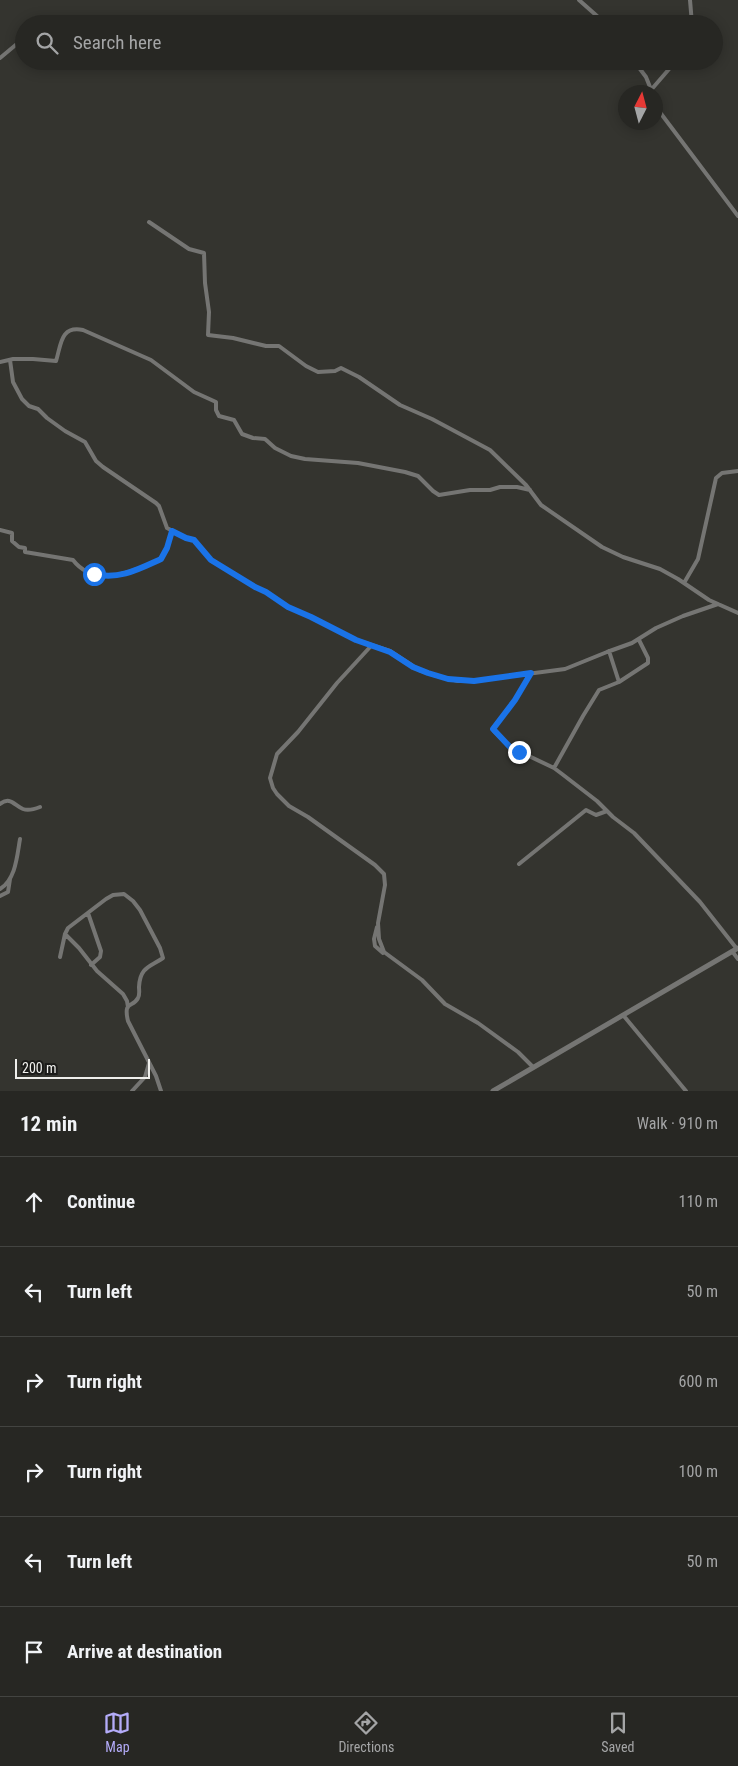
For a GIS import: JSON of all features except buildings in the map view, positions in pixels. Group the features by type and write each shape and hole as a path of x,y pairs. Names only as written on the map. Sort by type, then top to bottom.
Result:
{"street":[{"path":"579,0 596,15"},
{"path":"690,0 691,15"},
{"path":"0,58 15,44"},
{"path":"641,70 649,85"},
{"path":"657,85 669,70"},
{"path":"663,117 738,216"},
{"path":"149,222 189,249 204,253 205,283 209,312 208,335 232,338 266,346 279,346 306,366 318,372 335,372 340,368 353,374 394,402 432,419 490,450 549,512 602,547 622,557 660,569 718,604 738,613"},
{"path":"0,362 39,359 56,361 66,333 75,328 151,360 194,392 216,402 216,410 220,416 234,420 242,434 253,438 265,439 282,452 291,456 358,463 405,472 418,476 433,491 440,495 500,487 521,487 530,490"},
{"path":"10,360 13,382 18,394 26,403 38,409 65,431 85,442 96,462 156,504 167,528 194,540 211,560 288,607 348,637 390,652 419,670 448,679 474,681 565,669 639,640 656,628 683,616 718,604"},
{"path":"684,583 698,559 716,478 722,473 738,471"},
{"path":"0,530 12,533 12,541 19,547 25,548 25,552 73,560 77,566 85,570 106,576 122,575 141,569 151,562 161,559 167,548 172,531"},
{"path":"554,768 599,690 619,682 648,664 648,658 639,640"},
{"path":"371,646 337,683 298,732 276,754 270,778 277,794 289,806 308,817 375,865 384,874 385,885 374,939 375,946 422,980 446,1004 478,1023 518,1052 533,1067"},
{"path":"609,651 619,682"},
{"path":"531,673 515,700 493,729 510,747 554,768 597,801 645,843 700,902 736,949 738,959"},
{"path":"0,804 9,801 14,802 22,809 27,810 40,807"},
{"path":"519,864 586,810 596,815 607,811"},
{"path":"0,896 8,892 20,839"},
{"path":"0,889 10,878"},
{"path":"60,957 68,928 113,895 126,894 140,910 162,953 161,960 152,963 144,972 139,981 139,997 128,1007"},
{"path":"88,913 102,951 100,957 91,965"},
{"path":"65,934 79,948 91,965 126,998 128,1021 161,1091"},
{"path":"493,1091 736,949"},
{"path":"623,1015 686,1091"},
{"path":"132,1091 145,1077 149,1063"}],"route":[{"path":"94,574 104,576 122,575 144,568 151,562 161,559 170,541 172,531 194,540 211,560 219,566 270,594 278,602 356,640 390,652 413,667 428,673 448,679 474,681 531,673 515,700 493,729 510,747 519,752"}]}
